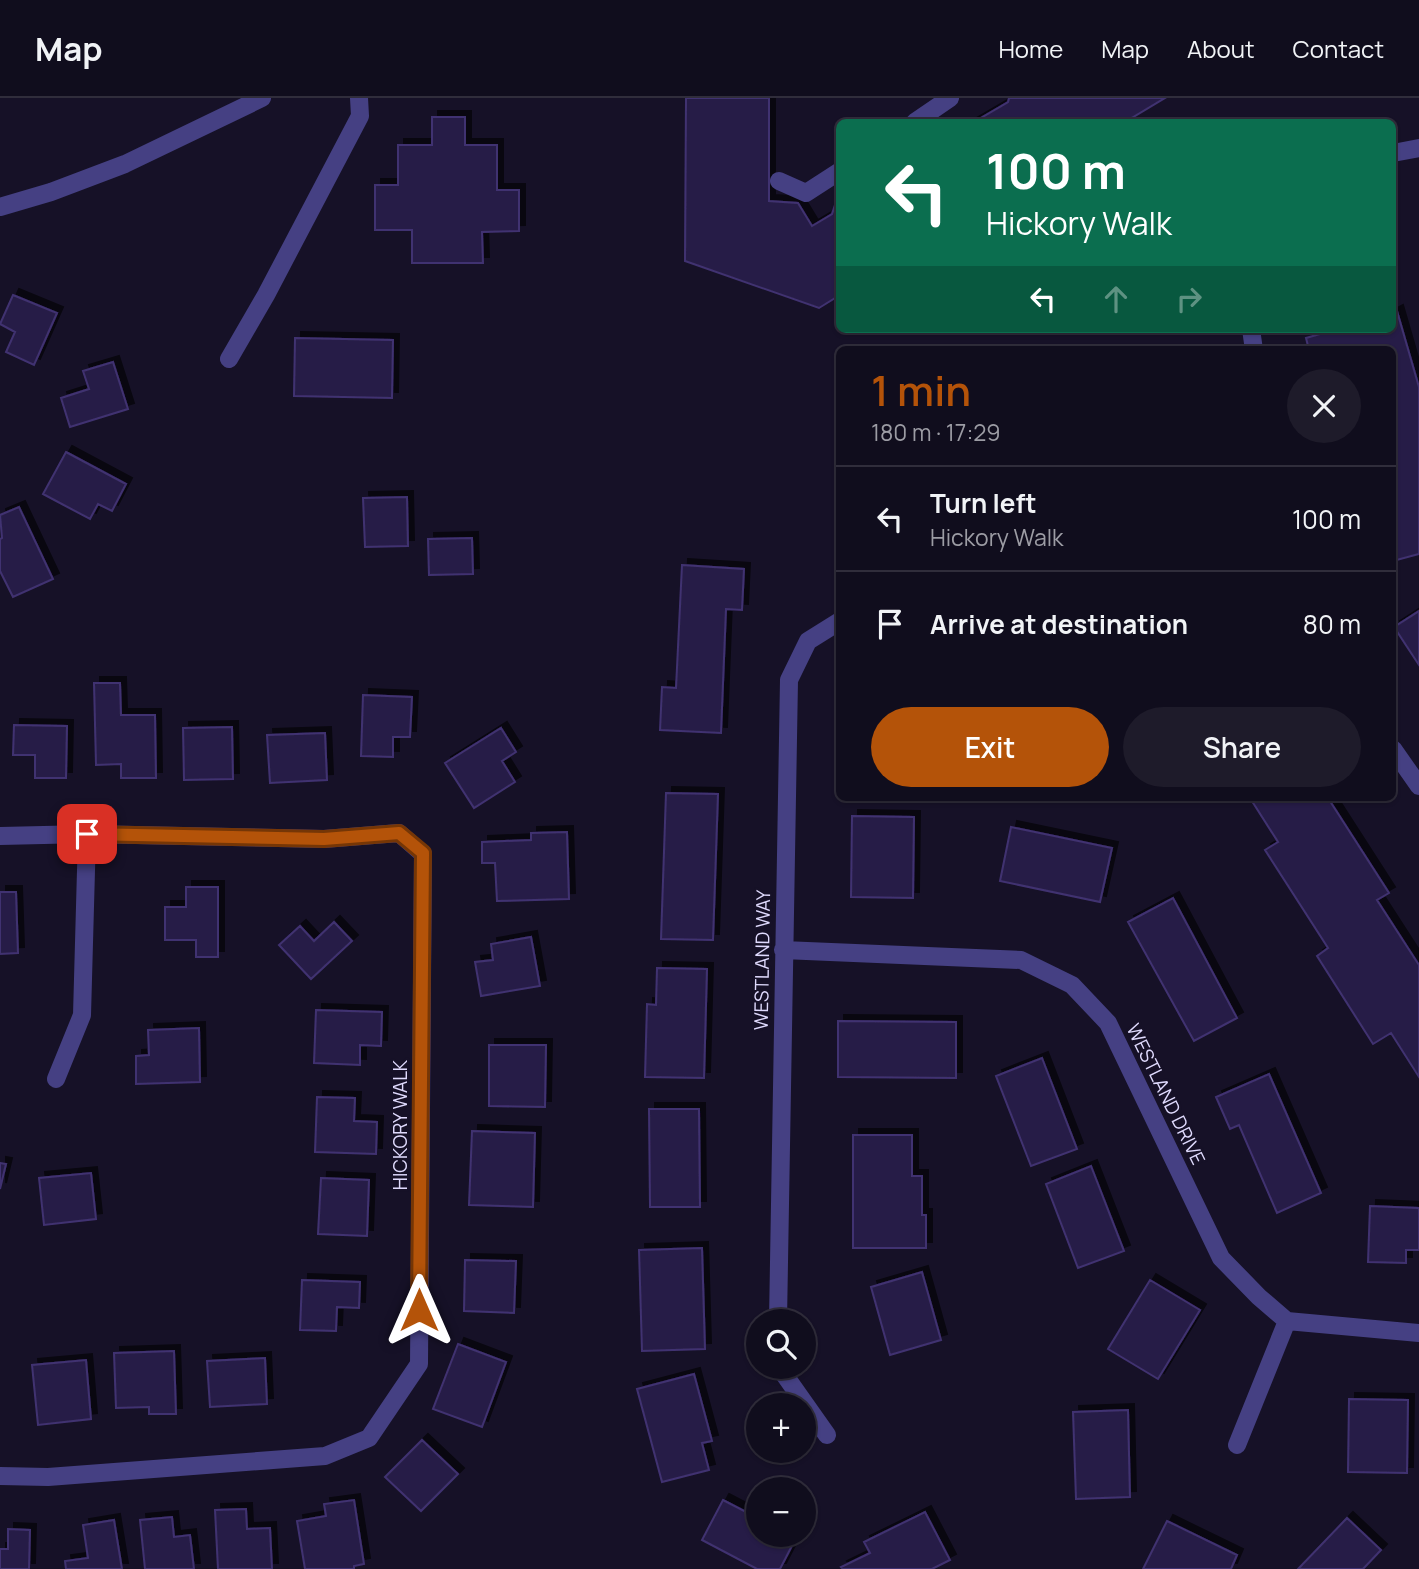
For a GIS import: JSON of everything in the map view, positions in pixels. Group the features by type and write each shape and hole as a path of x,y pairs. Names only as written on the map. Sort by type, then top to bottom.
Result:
{"street":[{"path":"0,206 51,192 125,164 262,98"},
{"path":"229,359 266,295 360,116 359,98"},
{"path":"919,119 950,98"},
{"path":"1396,152 1419,148"},
{"path":"779,181 806,193 836,174"},
{"name":"WESTLAND WAY","path":"778,1309 789,680 808,640 836,623"},
{"path":"1396,753 1419,786"},
{"name":"HICKORY WALK","path":"0,836 87,834 324,839 399,833 423,853 419,1364 369,1438 325,1456 48,1477 0,1476"},
{"path":"56,1079 82,1015 87,834"},
{"name":"WESTLAND DRIVE","path":"783,950 1021,960 1072,985 1108,1023 1221,1258 1287,1321"},
{"path":"1237,1445 1287,1321 1419,1333"},
{"path":"787,1379 827,1435"}],"building":[{"path":"686,98 769,98 769,201 798,203 812,226 832,214 836,202 836,297 819,308 685,261"},
{"path":"1009,98 1165,98 1130,119 979,119 1008,102"},
{"path":"432,117 465,117 465,145 497,145 497,190 519,190 519,231 482,232 483,263 412,263 412,230 375,230 375,185 398,185 398,145 432,145"},
{"path":"13,295 57,313 34,365 6,352 15,332 0,324"},
{"path":"1396,312 1419,387 1419,554 1396,560 1396,346 1308,346 1306,338 1323,333 1396,333"},
{"path":"295,338 393,340 392,398 294,396"},
{"path":"113,362 128,409 70,427 61,398 89,389 83,371"},
{"path":"66,452 126,484 112,511 98,504 90,519 43,494"},
{"path":"407,497 408,546 365,547 363,498"},
{"path":"19,507 53,579 13,597 0,571 0,515"},
{"path":"472,538 473,574 429,575 428,539"},
{"path":"682,565 744,569 742,610 726,609 721,733 660,730 662,687 676,688"},
{"path":"1419,611 1419,665 1396,630 1396,626"},
{"path":"94,683 120,683 121,715 155,715 156,778 121,778 121,764 96,765"},
{"path":"363,695 412,697 410,737 393,737 393,757 361,756"},
{"path":"14,725 67,726 66,778 35,778 35,755 13,755"},
{"path":"232,727 233,779 184,780 183,728"},
{"path":"501,728 516,752 502,761 515,782 474,808 445,763"},
{"path":"325,733 327,780 270,783 267,735"},
{"path":"666,793 718,794 713,940 661,939"},
{"path":"1252,801 1330,801 1389,893 1377,900 1419,965 1419,1077 1391,1033 1373,1044 1317,956 1328,948 1265,850 1278,842"},
{"path":"852,816 914,817 913,898 851,897"},
{"path":"1011,827 1112,848 1100,902 1000,881"},
{"path":"567,832 569,899 497,901 495,863 482,863 482,842 531,840 531,833"},
{"path":"186,887 218,887 218,957 196,957 196,940 165,940 165,907 186,907"},
{"path":"0,892 16,892 18,953 0,954"},
{"path":"1173,898 1237,1018 1194,1041 1128,922"},
{"path":"334,922 352,941 311,979 279,945 300,926 314,941"},
{"path":"531,937 540,986 481,996 475,962 493,960 491,944"},
{"path":"657,968 707,969 704,1078 645,1077 647,1004 656,1005"},
{"path":"316,1010 382,1012 381,1046 360,1045 360,1065 314,1063"},
{"path":"838,1021 956,1022 956,1078 838,1077"},
{"path":"199,1028 200,1082 136,1084 136,1056 149,1055 148,1030"},
{"path":"489,1045 546,1045 545,1107 489,1106"},
{"path":"1042,1058 1077,1149 1031,1166 996,1076"},
{"path":"1269,1074 1321,1193 1277,1213 1239,1125 1230,1129 1216,1097"},
{"path":"317,1097 355,1098 354,1121 377,1122 376,1154 315,1152"},
{"path":"649,1109 699,1109 700,1207 650,1207"},
{"path":"472,1131 535,1133 533,1207 469,1205"},
{"path":"853,1135 912,1135 912,1176 922,1176 922,1215 926,1215 926,1248 853,1248"},
{"path":"0,1163 6,1164 0,1189"},
{"path":"1091,1166 1124,1251 1078,1268 1046,1184"},
{"path":"91,1173 96,1219 44,1225 39,1178"},
{"path":"321,1178 369,1180 367,1236 318,1234"},
{"path":"1370,1206 1419,1208 1419,1250 1406,1250 1406,1263 1368,1262"},
{"path":"702,1248 705,1349 642,1351 639,1250"},
{"path":"465,1260 516,1261 514,1313 464,1311"},
{"path":"922,1272 941,1340 890,1355 871,1287"},
{"path":"302,1280 360,1282 359,1308 337,1307 336,1331 300,1330"},
{"path":"1150,1280 1200,1310 1158,1379 1108,1349"},
{"path":"458,1344 506,1362 482,1427 433,1409"},
{"path":"174,1351 176,1414 149,1414 149,1407 116,1408 114,1353"},
{"path":"265,1358 267,1404 210,1407 207,1361"},
{"path":"86,1360 91,1419 38,1425 32,1365"},
{"path":"694,1374 712,1441 702,1443 709,1470 662,1482 637,1389"},
{"path":"1349,1399 1408,1400 1407,1473 1348,1472"},
{"path":"1128,1410 1130,1497 1076,1499 1073,1412"},
{"path":"422,1440 458,1474 421,1511 385,1477"},
{"path":"354,1500 364,1564 354,1566 354,1569 305,1569 297,1521 326,1516 324,1504"},
{"path":"723,1500 746,1512 746,1547 791,1547 780,1569 757,1569 702,1540"},
{"path":"246,1509 247,1529 270,1528 272,1569 218,1569 215,1510"},
{"path":"925,1512 950,1560 932,1569 841,1567 870,1553 864,1542"},
{"path":"172,1517 174,1537 190,1535 194,1569 145,1569 140,1520"},
{"path":"1347,1518 1381,1550 1363,1569 1298,1569"},
{"path":"114,1520 122,1569 66,1569 65,1561 88,1558 83,1525"},
{"path":"1167,1521 1237,1555 1231,1569 1143,1569"},
{"path":"8,1529 30,1530 29,1569 0,1569 0,1549 8,1549"}],"route":[{"path":"87,834 324,839 399,833 423,853 419,1310"}]}
